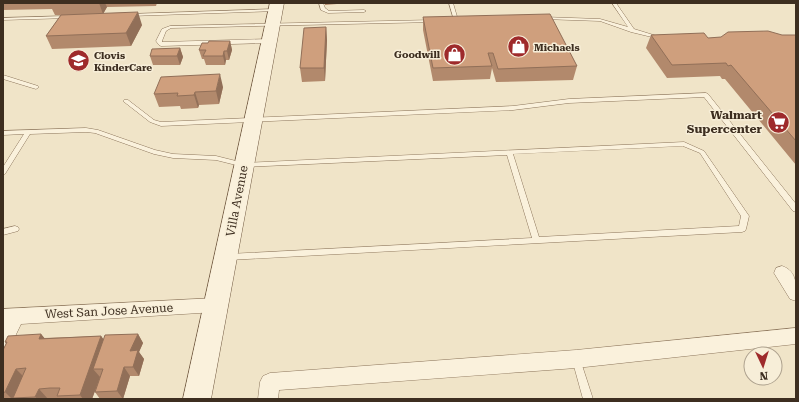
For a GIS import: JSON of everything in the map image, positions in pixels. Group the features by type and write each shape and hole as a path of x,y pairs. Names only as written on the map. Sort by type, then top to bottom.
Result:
{"main road":[{"name":"Villa Avenue","path":"197,399 274,19"}],"street":[{"path":"782,273 796,294"},
{"name":"West San Jose Avenue","path":"9,317 216,305"},
{"path":"3,341 9,317"},
{"path":"268,399 270,382 576,359 796,336"}],"lane":[{"path":"321,3 323,9 328,12 364,11"},
{"path":"451,3 456,20"},
{"path":"614,3 633,31"},
{"path":"121,16 274,19 318,24 441,21"},
{"path":"3,20 74,17"},
{"path":"536,18 600,20 664,40"},
{"path":"274,19 162,44 159,41 164,30 170,27 274,19"},
{"path":"449,20 462,20"},
{"path":"3,77 36,87"},
{"path":"126,101 152,121 160,124 253,121 513,108 569,100 706,95 796,209"},
{"path":"3,134 86,130 96,131 154,152 173,156 216,158 244,165 684,144 702,152 745,216 742,229 226,257"},
{"path":"3,172 28,132"},
{"path":"509,152 536,240"},
{"path":"3,232 15,229"},
{"path":"576,359 588,399"}],"building":[{"path":"138,12 126,33 46,36 61,15"},
{"path":"550,14 577,66 498,69 493,53 488,53 492,66 433,68 423,17"},
{"path":"326,27 324,68 300,68 304,28"},
{"name":"Walmart Supercenter","path":"768,31 782,35 796,35 796,141 731,65 728,66 726,63 672,65 651,35 704,33 708,38 721,37 728,32"},
{"path":"209,41 230,41 227,51 224,51 223,56 203,56 206,50 199,50 202,43 208,43"},
{"path":"180,48 177,56 150,56 152,49"},
{"path":"220,74 216,91 195,92 194,95 177,96 178,93 154,94 161,77"},
{"path":"41,334 39,339 101,336 80,395 57,396 60,388 50,388 39,389 35,397 13,398 26,368 16,369 5,392 3,393 3,350 8,336"},
{"path":"138,334 130,351 138,350 133,367 124,367 117,391 95,392 103,369 93,369 105,335"}],"place":[{"name":"Michaels","path":"519,47"},
{"name":"Goodwill","path":"455,54"},
{"name":"Clovis KinderCare","path":"78,61"},
{"name":"Walmart Supercenter","path":"778,122"}]}
